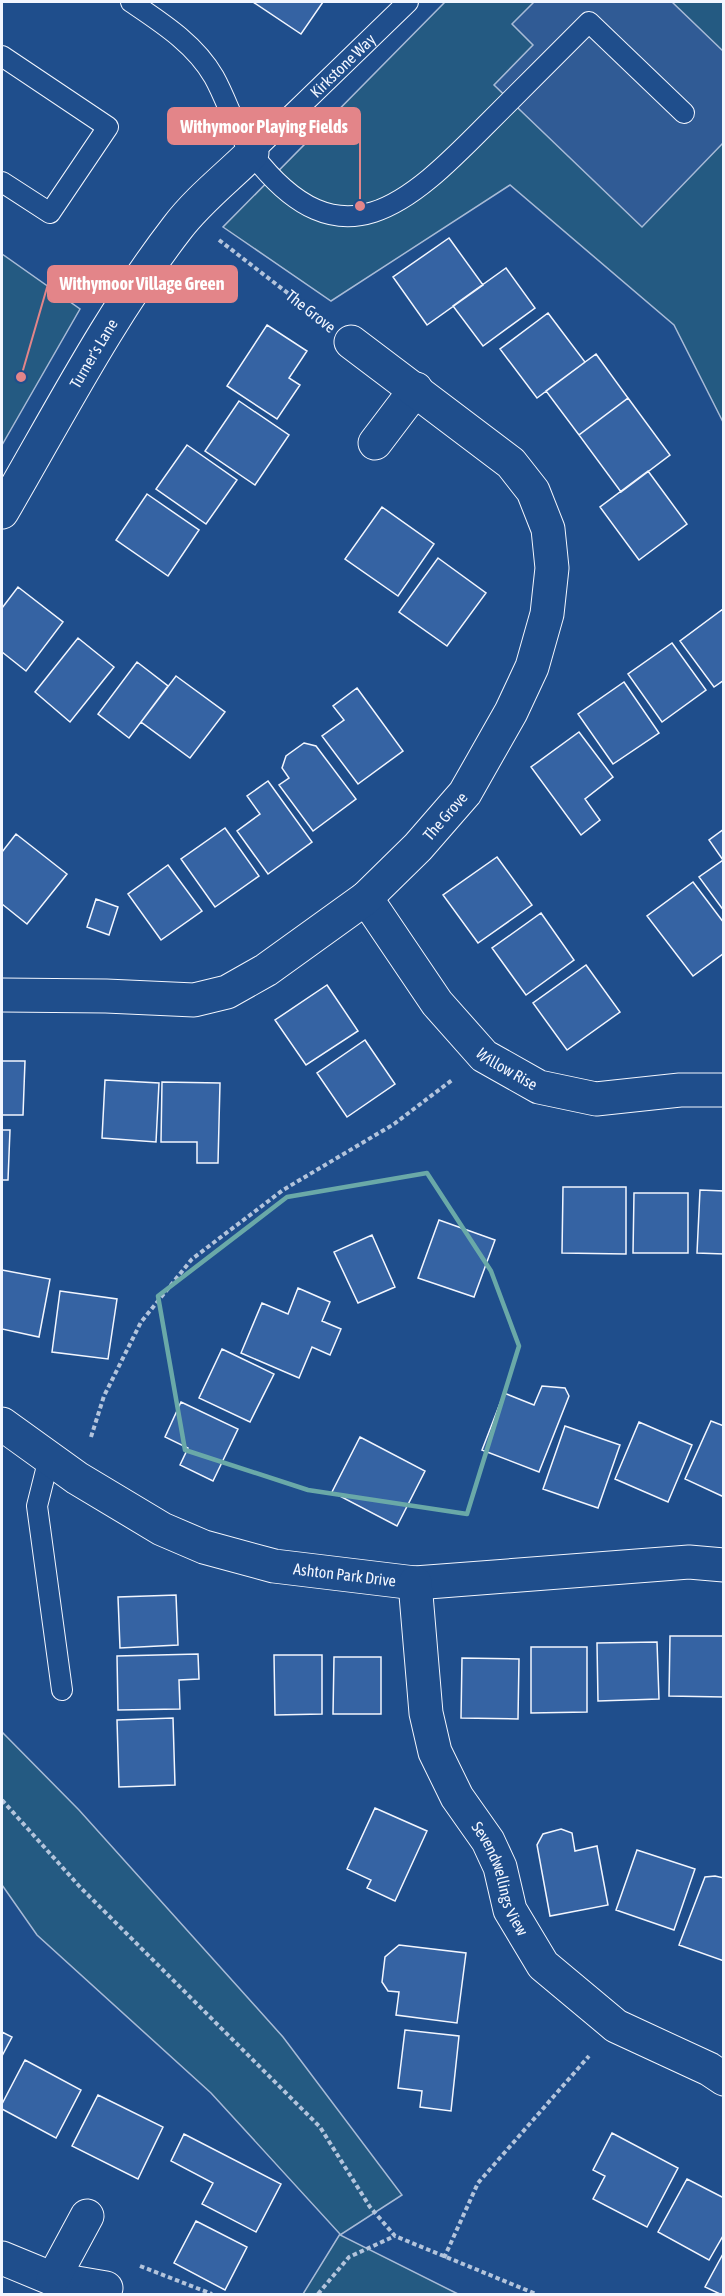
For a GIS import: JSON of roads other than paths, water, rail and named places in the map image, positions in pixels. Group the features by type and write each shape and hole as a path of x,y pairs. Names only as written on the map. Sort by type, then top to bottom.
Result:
{"street":[{"name":"Turner's Lane","path":"2,512 89,359 178,225 252,153"},
{"name":"The Grove","path":"2,995 194,1000 227,992 266,970 366,898 418,847 465,793 482,763 532,667 547,614 552,568 548,529 533,491 511,463 351,342"},
{"path":"375,443 416,389"},
{"name":"Willow Rise","path":"366,898 437,1003 484,1056 539,1087 596,1099 680,1090 723,1090"},
{"name":"Ashton Park Drive","path":"2,1424 77,1478 162,1529 204,1547 274,1566 415,1583 689,1562 723,1565"},
{"name":"Sevendwellings View","path":"415,1583 426,1713 435,1752 457,1797 488,1841 500,1867 510,1910 543,1965 616,2026 709,2069 723,2079"},
{"path":"53,2279 87,2216"},
{"path":"2,2258 53,2279 106,2288"}],"lane":[{"path":"130,2 171,30 203,60 252,153 302,203 323,212 376,213 411,195 445,166 589,21 684,113"},
{"name":"Kirkstone Way","path":"252,153 408,2"},
{"path":"2,56 108,127 50,213 2,182"},
{"path":"49,1458 37,1506 62,1690"}],"place":[{"name":"Withymoor Playing Fields","path":"360,206"},
{"name":"Withymoor Village Green","path":"21,377"}]}
